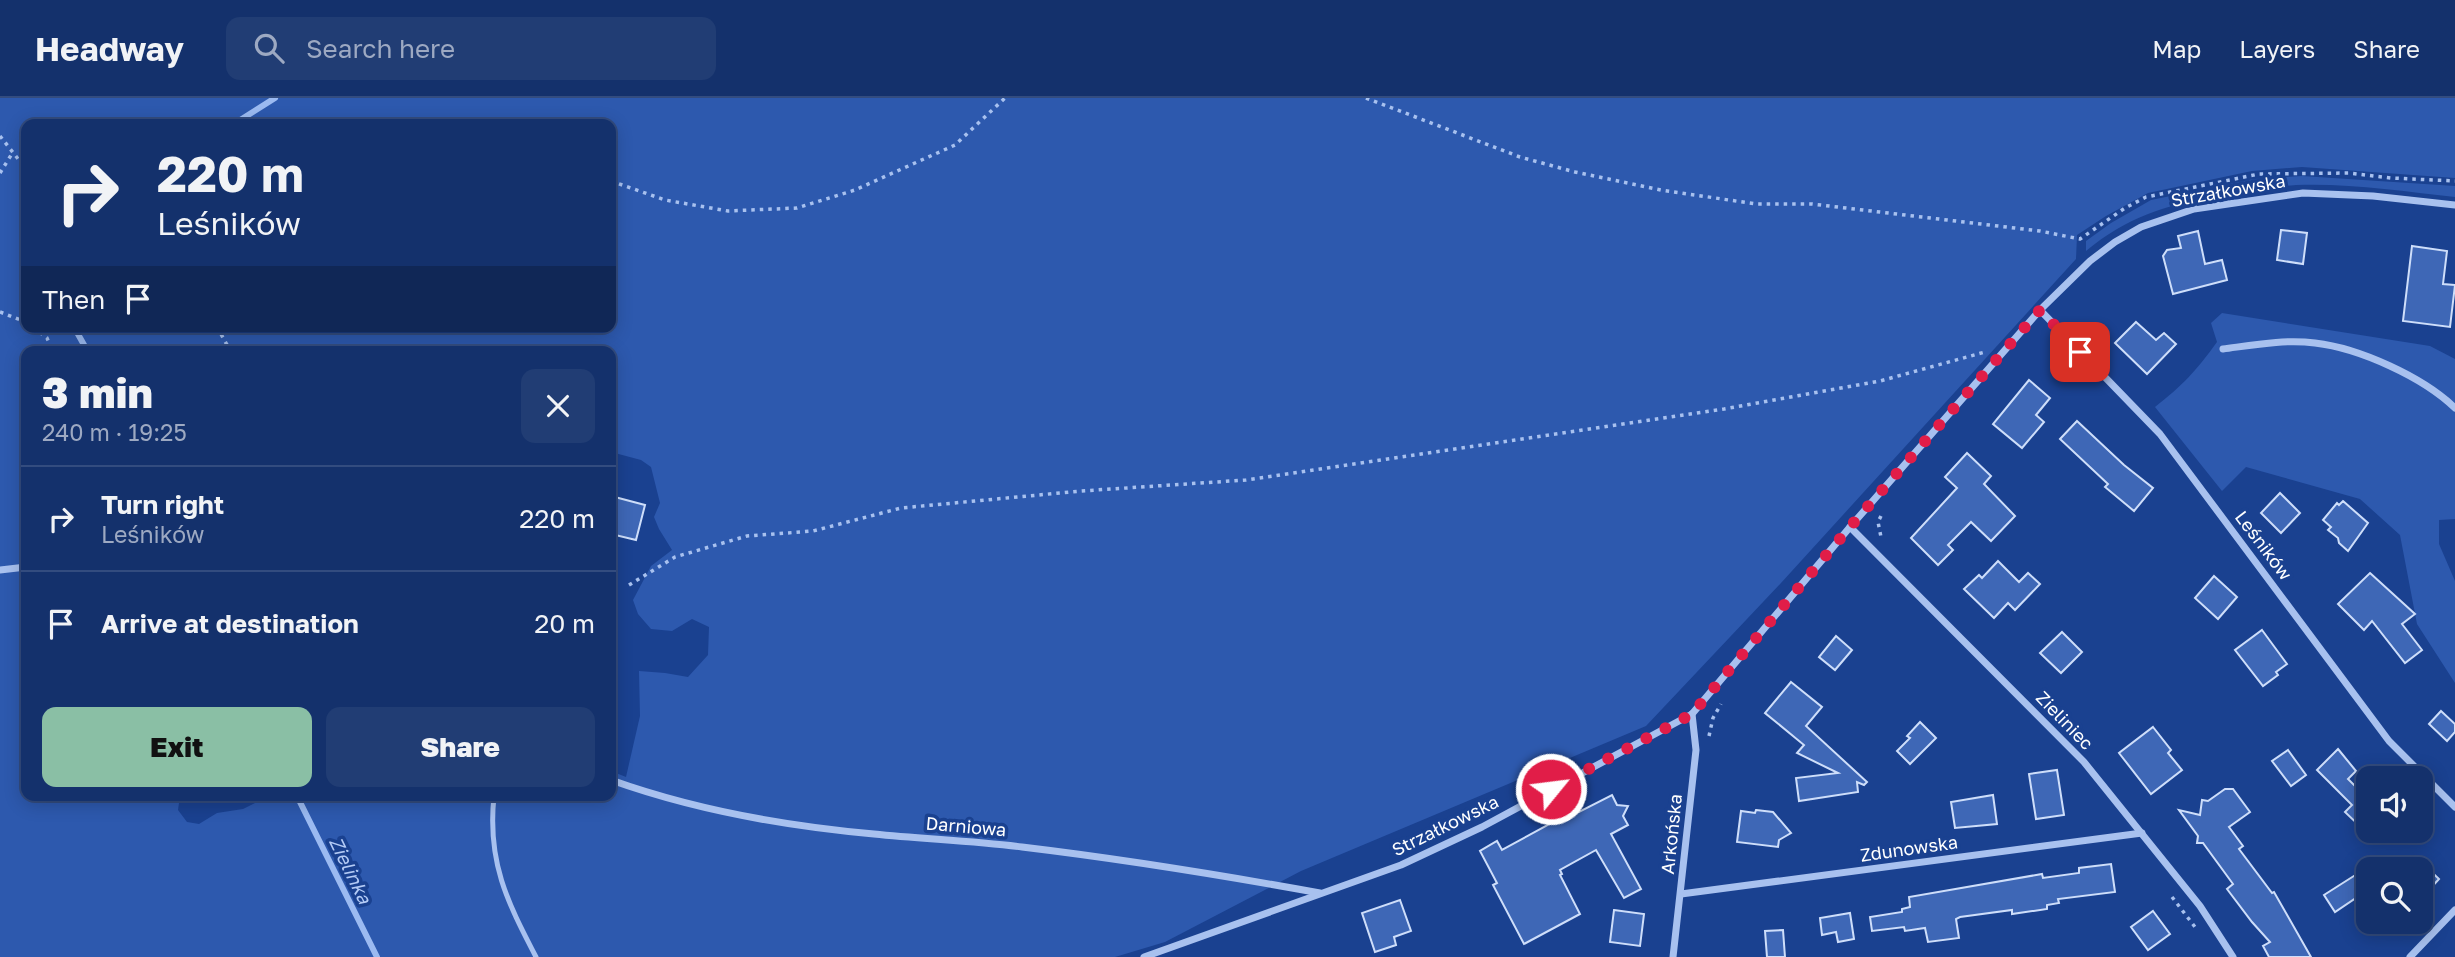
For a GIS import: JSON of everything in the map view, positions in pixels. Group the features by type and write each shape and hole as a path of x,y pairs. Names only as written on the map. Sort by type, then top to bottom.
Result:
{"street":[{"name":"Strzałkowska","path":"1144,957 1401,865 1482,827 1692,714 1850,527 2040,310 2090,261 2141,227 2194,209 2303,193 2373,196 2455,205"},
{"name":"Leśników","path":"2040,310 2160,434 2389,741 2455,807"},
{"path":"2223,349 2284,342 2315,343 2367,357 2415,378 2455,408"},
{"name":"Zieliniec","path":"1850,527 2084,762 2200,906 2233,957"},
{"path":"0,570 21,568"},
{"name":"Arkońska","path":"1673,957 1696,750 1692,714"},
{"name":"Darniowa","path":"616,782 656,796 806,826 1020,847 1164,866 1321,893"},
{"name":"Zdunowska","path":"1681,894 2142,833"},
{"path":"2410,957 2455,910"}],"lane":[{"path":"494,801 494,849 498,873 536,957"}],"path":[{"path":"616,183 665,200 729,211 797,208 855,190 955,145 1005,98"},
{"path":"1366,98 1520,157 1661,190 1756,204 1812,204 2040,231 2080,239"},
{"path":"0,136 21,162"},
{"path":"0,173 13,152"},
{"path":"0,312 21,320"},
{"path":"629,585 675,557 747,536 813,531 901,509 1081,491 1246,480 1724,409 1880,381 1987,351 2000,355"},
{"path":"1861,538 1881,516"},
{"path":"1708,749 1713,718 1726,697"},
{"path":"2172,897 2202,937"}],"shaded area":[{"path":"0,98 2455,98 2455,178 2302,167 2252,171 2148,193 2077,235 2076,259 1781,583 1646,726 1301,871 1165,942 1115,957 0,957"},
{"path":"2302,176 2455,186 2455,197 2336,185 2256,189 2197,200 2147,214 2116,229 2086,251 2086,241 2151,200 2254,179"},
{"path":"2222,313 2430,346 2455,359 2455,519 2439,520 2439,544 2455,581 2455,683 2417,624 2400,535 2360,499 2246,467 2222,491 2155,407 2189,377 2217,342 2211,323"}],"building":[{"path":"2281,230 2307,233 2303,264 2277,260"},
{"path":"2198,231 2205,264 2222,260 2227,280 2173,294 2163,256 2167,250 2181,248 2178,236"},
{"path":"2412,246 2447,251 2443,284 2455,285 2450,327 2403,321"},
{"path":"2136,322 2156,340 2164,333 2176,344 2147,374 2115,343"},
{"path":"2029,380 2050,398 2036,415 2044,422 2022,448 1993,424"},
{"path":"2077,421 2153,488 2134,511 2105,487 2108,484 2060,439"},
{"path":"1967,453 1991,476 1984,484 2015,516 1991,541 1971,522 1948,545 1953,550 1938,565 1911,538 1957,488 1945,477"},
{"path":"2280,493 2300,513 2281,533 2261,513"},
{"path":"616,497 645,505 636,540 616,535"},
{"path":"2343,501 2368,523 2348,551 2328,530 2331,527 2323,520 2337,503 2339,505"},
{"path":"1998,561 2019,582 2028,573 2040,584 2015,610 2008,603 1994,618 1964,589 1979,575 1982,578"},
{"path":"2370,573 2415,614 2402,624 2422,650 2405,663 2372,621 2364,630 2338,604"},
{"path":"2214,576 2237,597 2218,619 2195,598"},
{"path":"2262,630 2287,664 2263,686 2235,650"},
{"path":"2062,632 2082,652 2061,673 2040,653"},
{"path":"1836,636 1852,650 1835,670 1819,657"},
{"path":"1791,682 1822,707 1806,726 1867,782 1864,785 1857,782 1858,792 1799,801 1796,778 1838,773 1797,753 1804,745 1765,713"},
{"path":"2441,711 2455,724 2455,732 2447,741 2429,724"},
{"path":"1920,722 1936,738 1910,764 1897,751 1910,738 1907,736"},
{"path":"2153,727 2171,750 2168,753 2182,770 2151,794 2119,753"},
{"path":"2338,749 2356,771 2348,779 2356,787 2356,823 2345,812 2352,805 2317,770"},
{"path":"2288,750 2306,775 2291,786 2272,761"},
{"path":"2057,770 2064,815 2036,819 2029,774"},
{"path":"2225,789 2233,789 2250,812 2229,827 2243,846 2239,849 2272,893 2274,892 2311,957 2269,957 2263,946 2270,942 2227,889 2233,884 2203,843 2197,843 2198,836 2179,810 2200,815 2202,800 2208,801"},
{"path":"1612,795 1617,805 1628,806 1623,816 1628,825 1611,834 1641,889 1624,898 1596,850 1560,870 1580,914 1524,944 1493,885 1497,883 1480,851 1497,841 1502,850 1575,810 1577,813"},
{"path":"1993,795 1997,824 1955,828 1951,802"},
{"path":"1756,810 1773,812 1791,833 1779,840 1778,847 1737,842 1741,811 1755,813"},
{"path":"2111,864 2115,892 2058,899 2059,903 2047,905 2047,909 2012,914 2012,910 1960,917 1956,919 1959,938 1928,942 1925,928 1905,931 1904,927 1872,931 1870,917 1902,912 1902,909 1910,907 1909,897 2042,874 2043,878 2079,873 2079,868"},
{"path":"2433,873 2439,879 2433,886"},
{"path":"2356,875 2356,898 2335,912 2324,895"},
{"path":"1400,900 1411,931 1394,937 1396,945 1375,952 1362,913"},
{"path":"1614,910 1644,914 1640,946 1610,942"},
{"path":"2153,911 2170,934 2148,950 2131,927"},
{"path":"1850,913 1854,939 1838,942 1836,932 1822,935 1820,918"},
{"path":"1783,930 1785,957 1767,957 1765,931"}],"waterway":[{"name":"Zielinka","path":"242,119 275,98"},
{"name":"Zielinka","path":"77,333 85,346"},
{"name":"Zielinka","path":"299,801 377,957"}],"route":[{"path":"1551,789 1692,714 1850,527 2040,310 2080,352"}]}
